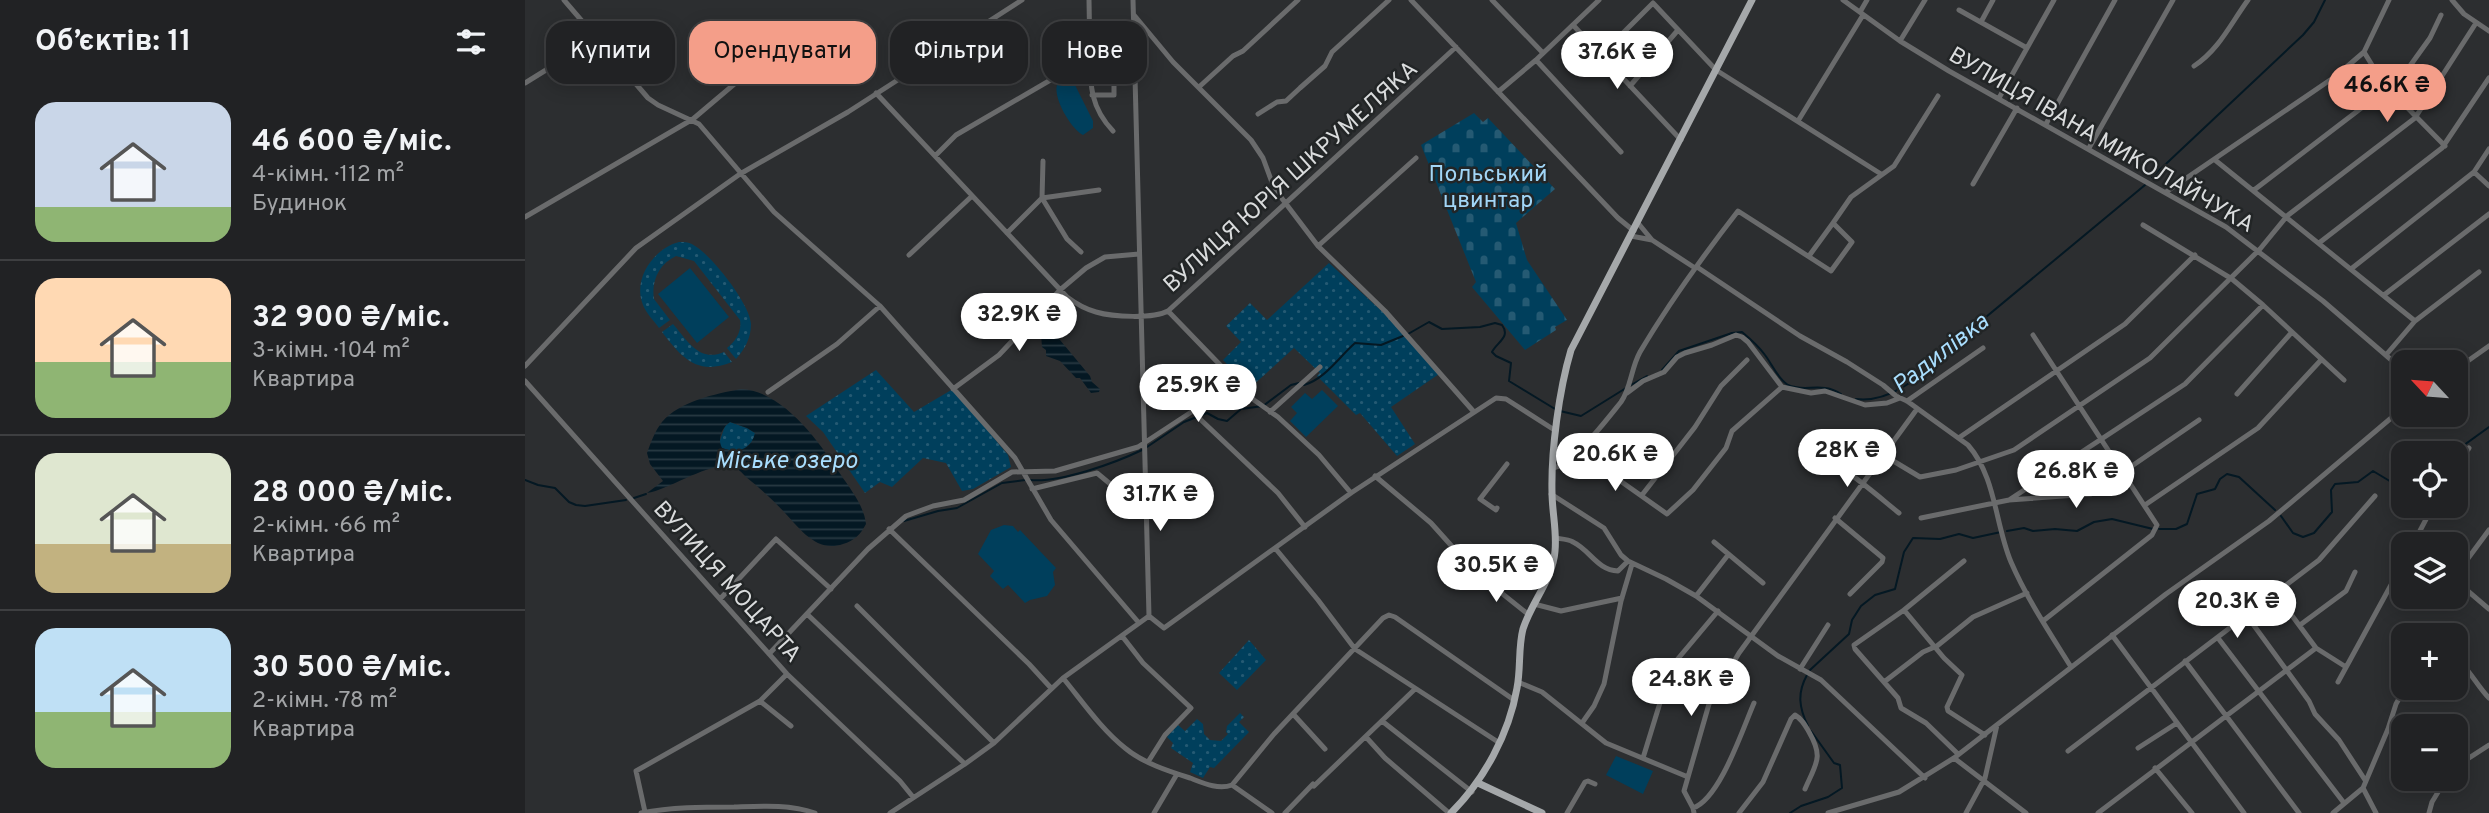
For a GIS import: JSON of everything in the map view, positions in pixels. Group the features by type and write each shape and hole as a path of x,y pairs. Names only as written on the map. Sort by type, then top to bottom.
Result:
{"main road":[{"path":"1452,812 1478,783 1498,742 1514,701 1521,640 1552,564 1555,538 1552,468 1559,411 1571,350 1752,0"},
{"path":"1478,783 1542,813"}],"street":[{"path":"564,0 581,21"},
{"path":"525,366 636,247 740,174 848,112 1022,0"},
{"path":"1089,0 1089,21"},
{"path":"1133,0 1134,21"},
{"path":"1199,88 1298,0"},
{"path":"1258,114 1277,102 1286,101 1300,89 1325,66 1331,54 1389,0"},
{"path":"1411,0 1633,233 1652,240 1803,338 1847,362 1959,437 1972,449 1995,502 2010,558 2027,593 2071,667"},
{"path":"1492,0 1543,53"},
{"path":"1498,92 1599,0"},
{"name":"ВУЛИЦЯ ІВАНА МИКОЛАЙЧУКА","path":"1843,0 1900,41 2226,227 2323,301 2391,359"},
{"path":"1798,121 1867,0"},
{"path":"1900,41 1925,0"},
{"path":"1981,22 1993,0"},
{"path":"1999,98 2054,0"},
{"path":"2046,124 2115,0"},
{"path":"2089,148 2173,0"},
{"path":"2194,66 2215,48 2248,0"},
{"path":"2166,192 2336,76 2364,52 2389,0"},
{"path":"2452,0 2462,13 2489,31"},
{"path":"1601,55 1653,3 1716,70 1881,174"},
{"path":"1959,10 2027,48"},
{"path":"1134,14 1139,21"},
{"path":"2254,190 2389,88 2413,64 2441,15"},
{"path":"1870,447 1920,477 1979,463 2014,450 2150,358 2258,251 2287,216 2415,118 2476,23"},
{"path":"1573,25 1681,139"},
{"path":"1630,86 1678,30"},
{"path":"1147,31 1173,62 1255,145 1274,188 1318,246 1385,310 1440,370 1473,412"},
{"name":"ВУЛИЦЯ ЮРІЯ ШКРУМЕЛЯКА","path":"876,93 1075,303 1098,313 1142,316 1168,311 1456,47"},
{"path":"2364,52 2389,88 2415,118 2445,146"},
{"path":"1536,60 1621,152"},
{"path":"525,83 546,70"},
{"path":"2319,243 2445,146 2489,78"},
{"path":"636,84 650,100 693,119 774,212 880,306 1015,458 1051,520 1139,623"},
{"path":"525,217 693,119 734,84"},
{"path":"935,156 956,135 1044,84"},
{"path":"1091,84 1092,95 1113,131"},
{"path":"1135,84 1149,616 1164,628 1375,476 1473,412 1501,397 1557,431"},
{"path":"1092,95 1114,95 1114,86"},
{"path":"1809,256 1851,197 1889,171 1899,159 1938,96"},
{"path":"1973,184 2017,108"},
{"path":"2351,269 2474,172 2489,149"},
{"path":"1318,246 1416,158"},
{"path":"2215,160 2415,321"},
{"path":"1043,161 1042,198 1067,239 1081,252"},
{"path":"2474,172 2489,186"},
{"path":"1007,233 1042,198 1099,190"},
{"path":"909,256 972,196"},
{"path":"1552,468 1559,467 1578,451 1627,389 1640,352 1675,296 1740,210 1831,271 1852,239 1833,223"},
{"path":"2384,295 2489,214"},
{"path":"1638,222 1652,240"},
{"path":"2143,225 2230,278 2344,380"},
{"path":"953,389 999,355 1060,290 1086,268 1105,257 1139,254"},
{"path":"1959,437 2125,324 2195,255"},
{"path":"2386,355 2415,321 2479,272"},
{"path":"2009,500 2185,384 2263,305"},
{"path":"768,392 837,344 880,306"},
{"path":"1168,311 1261,406 1319,455 1351,493"},
{"path":"2237,394 2292,332"},
{"path":"1627,389 1664,372 1680,355 1736,335 1744,338 1782,387 1811,393 1825,391 1865,405 1887,403 1903,400 1983,348"},
{"path":"2033,335 2099,439 2145,505 2156,528 2151,536 2043,621"},
{"path":"2468,361 2489,346"},
{"path":"2481,352 2489,353"},
{"path":"1642,495 1695,427 1721,386 1747,360"},
{"path":"2145,505 2258,428 2321,360"},
{"path":"1270,412 1320,367"},
{"name":"ВУЛИЦЯ МОЦАРТА","path":"525,381 787,674 900,781 912,797"},
{"path":"769,654 889,529 906,516 933,506 964,500 1004,475 1055,471 1145,446 1197,415 1237,382"},
{"path":"1578,451 1667,514 1693,490 1726,448 1732,431 1782,387"},
{"path":"1754,703 1719,780 1705,802 1694,810 1684,791 1710,702 1750,637 1917,409"},
{"path":"1197,415 1278,493 1305,527"},
{"path":"1828,813 1896,793 1925,778 2278,513 2391,418"},
{"path":"1921,518 2009,500 2085,496 2095,492 2199,420"},
{"path":"1801,448 1817,454 1861,483 1899,513"},
{"path":"1497,508 1496,510 1480,499 1507,464"},
{"path":"1031,486 1097,472 1138,507 1146,510"},
{"path":"1375,476 1434,526 1477,574 1529,615"},
{"path":"1552,494 1604,528 1621,555 1630,563 1696,596 1750,637 1821,680 1925,778"},
{"path":"2068,751 2276,594 2327,552 2375,496"},
{"path":"1835,518 1880,554 1883,560 1850,594"},
{"path":"889,529 1051,688"},
{"path":"2468,560 2489,530"},
{"path":"1555,538 1575,543 1610,570 1618,571 1630,563"},
{"path":"720,599 776,539 831,589"},
{"path":"1714,542 1763,583"},
{"path":"1275,548 1354,648 1498,742"},
{"path":"1696,596 1728,555"},
{"path":"1964,561 1904,610 1854,645 1900,701 1901,708 1926,723 1956,756 2026,813"},
{"path":"1581,723 1594,706 1604,684 1630,563"},
{"path":"2300,625 2346,590 2355,572"},
{"path":"2338,682 2391,585"},
{"path":"2468,590 2489,609"},
{"path":"1884,682 1923,652 1935,647 1972,617 2027,593"},
{"path":"2276,594 2316,648 2346,667"},
{"path":"1534,604 1565,611 1622,598"},
{"path":"857,606 993,743"},
{"path":"1904,610 1962,676 1947,707 1948,711 1985,735"},
{"path":"1643,758 1671,667 1718,611"},
{"path":"807,614 965,764"},
{"path":"1063,678 1116,740 1134,754 1177,774 1220,787 1232,785 1274,734 1354,648 1389,615 1514,701"},
{"path":"890,813 993,743 1063,678 1149,616"},
{"path":"2247,616 2312,706 2315,715 2339,740 2365,780"},
{"path":"1800,669 1828,625"},
{"path":"2112,635 2244,813"},
{"path":"1122,636 1142,662 1191,708 1165,735 1148,762"},
{"path":"2218,638 2344,803"},
{"path":"2098,813 2316,648"},
{"path":"2185,661 2299,813"},
{"path":"2468,670 2489,698"},
{"path":"787,674 760,701 636,771 643,813 676,807 773,806 800,808 815,813"},
{"path":"1518,682 1542,692 1606,743 1688,777"},
{"path":"1285,813 1415,689"},
{"path":"2333,813 2363,788 2399,700"},
{"path":"760,701 791,726"},
{"path":"1294,715 1325,749"},
{"path":"1739,813 1763,782 1795,715 1801,719 1818,750 1818,759 1805,789"},
{"path":"1382,721 1472,792"},
{"path":"2138,748 2177,723"},
{"path":"1966,813 1984,781 1997,725"},
{"path":"1366,737 1385,758 1452,812"},
{"path":"2468,759 2489,745"},
{"path":"2155,768 2192,813"},
{"path":"1154,813 1177,774"},
{"path":"1567,813 1585,782 1588,780 1595,784"},
{"path":"1232,785 1272,813"},
{"path":"2363,788 2376,813"},
{"path":"2429,813 2439,791"}],"green space":[{"path":"1074,84 1093,121 1093,128 1083,135 1068,120 1060,105 1057,85"},
{"name":"Польський цвинтар","path":"1474,113 1483,122 1488,118 1555,189 1516,223 1527,260 1567,320 1525,350 1472,287 1476,282 1421,145"},
{"path":"679,242 693,245 711,260 729,281 749,315 751,329 747,343 736,359 727,348 738,336 740,320 694,261 676,256 657,274 654,299 670,320 659,328 644,308 640,295 643,275 654,257"},
{"path":"1329,263 1387,316 1439,374 1391,407 1415,444 1397,456 1360,413 1356,415 1317,376 1320,373 1294,348 1250,388 1223,360 1241,342 1226,326 1250,303 1267,320"},
{"path":"690,268 729,317 697,343 658,294"},
{"path":"673,324 694,348 707,355 724,352 732,362 709,367 691,362 676,350 662,332"},
{"path":"876,370 914,412 953,389 1008,455 1011,467 973,489 962,491 946,463 923,458 892,487 880,482 865,493 823,432 806,416"},
{"path":"1322,390 1338,406 1306,437 1290,421 1297,413 1291,407 1305,393 1312,399"},
{"path":"730,422 755,433 754,440 743,450 722,448 719,443 725,426"},
{"path":"1004,525 1013,526 1018,532 1020,530 1056,568 1053,572 1055,585 1047,596 1025,603 1008,585 1003,589 990,576 994,571 978,554 991,530"},
{"path":"1249,640 1266,660 1237,690 1219,673"},
{"path":"1240,713 1244,717 1239,722 1249,732 1214,768 1210,767 1203,778 1190,772 1193,763 1171,748 1173,743 1167,737 1178,725 1185,731 1197,719 1203,724 1204,734 1210,740 1221,741 1228,734 1227,726"},
{"path":"1616,756 1653,771 1643,794 1606,775"}],"water":[{"path":"1050,328 1100,389 1099,392 1091,393 1080,378 1076,378 1060,361 1046,356 1041,334"},
{"name":"Міське озеро","path":"741,389 757,392 786,409 823,448 863,511 866,524 857,537 834,546 817,543 776,503 733,467 724,466 702,471 647,493 663,481 650,464 647,453 662,422 688,404","holes":["730,422 755,433 750,444 738,450 722,448 721,434"]}],"waterway":[{"name":"Радилівка","path":"2152,177 2303,35 2314,22 2325,0"},
{"name":"Радилівка","path":"1856,399 1879,397 1913,381 1939,356 2145,185"},
{"name":"Радилівка","path":"1408,334 1429,322 1442,329 1480,327 1495,323 1502,325 1504,336 1492,352 1511,363 1509,381 1555,409"},
{"name":"Радилівка","path":"1662,370 1679,351 1742,332 1763,352 1788,385 1827,388 1841,394"},
{"name":"Радилівка","path":"1304,385 1325,373 1355,343 1381,345 1403,336"},
{"name":"Радилівка","path":"1631,385 1647,376"},
{"name":"Радилівка","path":"1147,447 1184,422 1207,413 1227,421 1241,409 1263,406 1291,385 1299,383"},
{"name":"Радилівка","path":"1560,411 1581,416 1626,388"},
{"path":"2468,442 2489,427"},
{"name":"Радилівка","path":"1030,480 1072,475 1142,450"},
{"path":"2281,516 2293,533 2303,537 2314,533 2332,512 2331,490 2335,484 2358,482 2373,471 2391,482"},
{"path":"2159,529 2176,529 2187,524 2197,494 2215,489 2220,479 2227,474 2239,477 2275,510"},
{"path":"525,480 555,488 576,505 626,500"},
{"name":"Радилівка","path":"904,521 957,508 1002,483 1025,480"},
{"path":"634,498 646,494"},
{"path":"2007,531 2024,528 2033,531 2077,531 2094,522 2112,519 2153,529"},
{"path":"1810,670 1849,634 1852,620 1861,606 1875,595 1895,589 1904,552 1913,538 1940,539 1959,534 1973,538 2001,532"},
{"path":"1807,675 1800,700 1808,726"},
{"path":"1790,813 1842,788 1840,765 1834,763 1811,731"}]}
